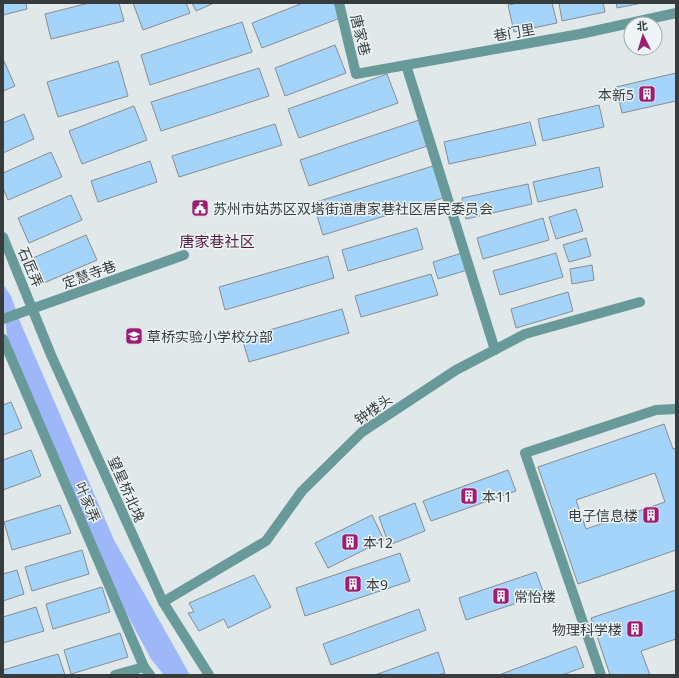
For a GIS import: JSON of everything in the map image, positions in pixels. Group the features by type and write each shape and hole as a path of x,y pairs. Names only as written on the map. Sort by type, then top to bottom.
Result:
{"street":[{"name":"唐家巷","path":"339,3 356,74"},
{"name":"巷门里","path":"356,74 580,34 676,13"},
{"path":"406,65 495,350"},
{"name":"石匠弄","path":"3,237 34,308"},
{"name":"定慧寺巷","path":"3,319 184,254"},
{"name":"钟楼头","path":"163,602 266,541 302,491 362,432 456,370 525,334 640,302"},
{"name":"望星桥北堍","path":"34,308 51,355 163,602 209,675"},
{"name":"叶家弄","path":"3,338 147,671"},
{"path":"601,675 525,453 656,410 676,409"},
{"path":"115,675 147,671"}],"water":[{"path":"3,284 11,296 21,324 114,540 190,675 164,675 151,659 109,581 7,337 6,325 3,319"}],"building":[{"path":"3,3 26,3 27,9 3,15"},
{"path":"89,3 119,3 124,21 51,39 45,14"},
{"path":"133,3 186,3 190,13 143,30"},
{"path":"192,3 214,3 196,11"},
{"path":"303,3 334,3 340,18 262,48 252,23"},
{"path":"518,3 552,3 557,23 514,32 508,5"},
{"path":"559,3 603,3 605,12 562,21"},
{"path":"616,3 642,3 617,8"},
{"path":"242,22 252,52 150,85 141,55"},
{"path":"335,45 346,73 285,96 275,68"},
{"path":"3,61 15,86 3,91"},
{"path":"118,61 128,96 58,117 47,82"},
{"path":"259,68 269,96 161,131 151,102"},
{"name":"本新5","path":"676,73 676,101 622,113 616,87"},
{"path":"387,74 398,103 299,138 288,109"},
{"path":"599,105 604,127 543,141 538,119"},
{"path":"134,106 147,140 82,164 69,131"},
{"path":"24,114 34,139 3,153 3,123"},
{"path":"419,120 427,146 309,186 300,160"},
{"path":"530,122 536,145 449,164 444,142"},
{"path":"275,124 282,145 179,177 172,156"},
{"path":"51,152 62,177 8,200 3,188 3,173"},
{"path":"150,161 157,182 98,202 91,181"},
{"path":"433,166 443,198 323,235 313,203"},
{"path":"599,167 603,187 538,202 533,182"},
{"path":"528,184 532,204 466,219 462,198"},
{"path":"71,195 82,220 29,243 18,218"},
{"path":"576,209 583,231 556,239 549,217"},
{"path":"543,218 549,240 483,259 477,238"},
{"path":"417,228 423,249 348,271 342,250"},
{"path":"86,235 97,260 44,283 33,258"},
{"path":"586,238 591,256 569,262 563,245"},
{"path":"462,253 467,270 438,279 433,262"},
{"path":"556,253 563,277 500,295 493,271"},
{"path":"328,256 334,278 225,310 219,287"},
{"path":"592,265 594,280 572,284 570,269"},
{"path":"431,274 438,295 361,317 355,296"},
{"path":"568,292 573,311 516,328 511,309"},
{"path":"342,309 349,333 249,362 242,338"},
{"path":"11,402 22,428 3,435 3,405"},
{"name":"电子信息楼","path":"664,424 673,449 676,448 676,550 578,584 538,467","holes":["655,473 665,502 586,529 576,500"]},
{"path":"31,450 41,476 3,490 3,460"},
{"name":"本11","path":"508,470 516,491 431,521 423,501"},
{"path":"415,503 425,531 389,545 379,517"},
{"path":"60,505 71,533 12,550 4,522"},
{"name":"本12","path":"372,515 384,540 328,568 315,543"},
{"path":"82,550 89,574 32,591 25,567"},
{"name":"本9","path":"400,553 410,581 305,616 296,588"},
{"path":"17,570 24,594 3,601 3,574"},
{"name":"常怡楼","path":"536,572 544,594 466,620 459,598"},
{"path":"254,575 271,607 228,628 224,619 199,631 188,613 194,612 189,603"},
{"path":"102,587 110,612 53,629 46,604"},
{"name":"物理科学楼","path":"676,590 676,639 641,651 650,675 610,675 591,618"},
{"path":"36,607 44,631 3,643 3,617"},
{"path":"419,609 426,630 331,665 323,644"},
{"path":"120,633 128,657 71,674 64,650"},
{"path":"576,646 584,667 562,675 499,675"},
{"path":"438,652 445,673 439,675 375,675"},
{"path":"58,654 65,675 3,675 3,670"}],"place":[{"name":"本新5","path":"647,94"},
{"name":"苏州市姑苏区双塔街道唐家巷社区居民委员会","path":"200,208"},
{"name":"草桥实验小学校分部","path":"134,336"},
{"name":"本11","path":"469,496"},
{"name":"电子信息楼","path":"651,515"},
{"name":"本12","path":"350,542"},
{"name":"本9","path":"353,584"},
{"name":"常怡楼","path":"501,596"},
{"name":"物理科学楼","path":"635,629"}],"district":[{"name":"唐家巷社区","path":"217,241"}]}
